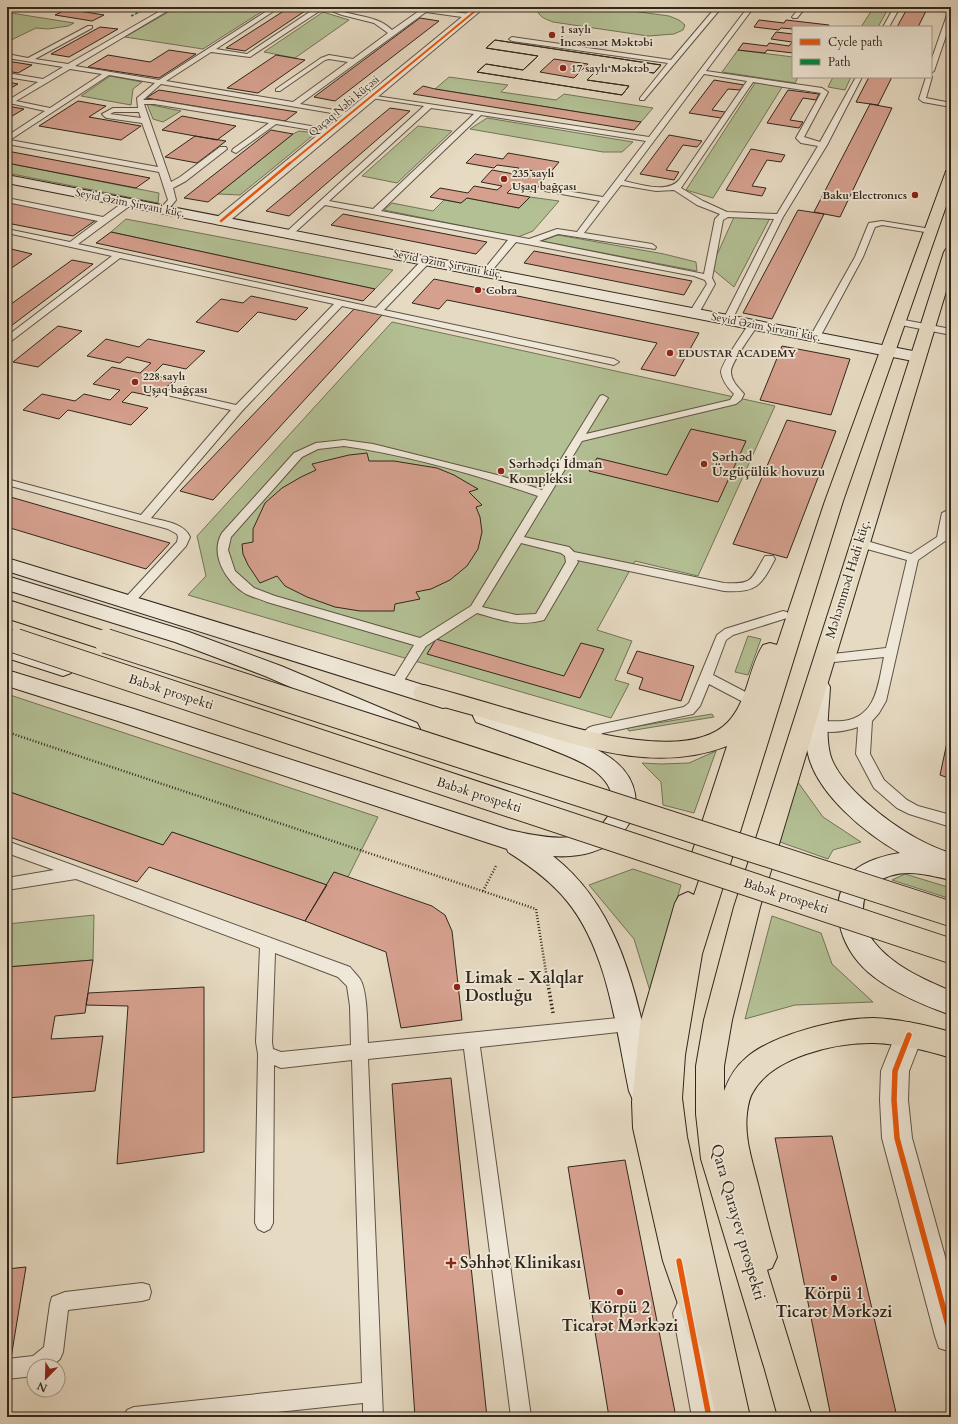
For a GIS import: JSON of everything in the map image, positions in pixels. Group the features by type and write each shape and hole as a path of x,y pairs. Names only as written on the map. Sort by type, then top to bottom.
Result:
{"main road":[{"name":"Qaçaq Nəbi küçəsi","path":"221,221 480,7"},
{"path":"732,1417 672,1137 668,1098 671,1055 680,1000 689,954 705,901 834,501 951,174"},
{"name":"Seyid Əzim Şirvani küç.","path":"7,179 918,357"},
{"name":"Məhəmməd Hadi küç.","path":"747,907 951,252"},
{"path":"646,1102 654,1024 676,943 752,701 810,538 834,501"},
{"path":"7,564 130,600 424,693 584,739 638,750 665,751 687,749 706,745 721,739 734,731 744,718 752,701"},
{"path":"7,583 145,625 273,671 500,768"},
{"path":"7,609 951,914"},
{"name":"Babək prospekti","path":"7,638 951,951"},
{"path":"7,651 484,796"},
{"path":"822,664 817,726 819,755 825,769 846,797 902,842 951,865"},
{"path":"7,678 134,717 509,840 569,848 586,845 602,838 614,827 622,813 624,798 621,784 610,770 594,759 574,749 424,693"},
{"path":"509,840 542,861 564,880 583,902 597,925 609,953 628,1024 646,1102 648,1128 679,1261 710,1417"},
{"path":"951,870 918,863 895,864 877,868 862,878 852,893 849,912 853,933 860,945 876,963 902,980 951,1003"},
{"name":"Qara Qarayev prospekti","path":"747,907 718,1020 710,1066 710,1114 716,1159 782,1370 795,1417"},
{"path":"782,1370 763,1266 732,1138 731,1118 737,1092 748,1075 762,1060 810,1041 850,1032 879,1031 951,1045"},
{"path":"909,1036 895,1071 894,1100 897,1138 951,1336"},
{"path":"679,1261 732,1417"}],"lane":[{"path":"52,110 11,102 67,67 171,7"},
{"path":"164,209 172,200 145,121 140,98 147,90 277,7"},
{"path":"209,50 248,56 321,7"},
{"path":"326,7 346,15 375,20 385,25 392,33"},
{"path":"405,7 469,16"},
{"path":"642,99 718,7"},
{"path":"579,235 751,7"},
{"path":"795,18 803,7"},
{"path":"887,26 897,7"},
{"path":"295,104 424,10"},
{"path":"932,68 951,12"},
{"path":"28,60 90,27"},
{"path":"512,39 672,62"},
{"path":"7,56 349,114"},
{"path":"278,90 323,59 329,57 354,61"},
{"path":"702,72 822,90 825,92 800,138 804,141 823,145"},
{"path":"7,140 108,73"},
{"path":"7,75 44,81"},
{"path":"728,320 779,217 823,145 858,78"},
{"path":"929,78 922,99 925,101 951,105"},
{"path":"619,182 656,188 676,188 710,141 751,79"},
{"path":"371,96 650,140"},
{"path":"140,102 154,102 329,131"},
{"path":"288,234 430,105"},
{"path":"142,110 113,110 106,114 107,116 118,118 145,121"},
{"path":"376,211 479,113"},
{"path":"236,151 275,122"},
{"path":"7,140 161,170"},
{"path":"168,187 183,179 223,149"},
{"path":"676,188 700,203 726,214 779,217"},
{"path":"545,189 605,200"},
{"path":"7,200 105,220"},
{"path":"323,202 376,211 696,274 708,278"},
{"path":"72,244 128,203"},
{"path":"694,313 711,284 708,278 719,219 726,214"},
{"path":"815,337 859,258 872,225 882,223 931,231"},
{"path":"7,231 379,310 614,362"},
{"path":"529,242 557,231 652,247"},
{"path":"486,272 514,239"},
{"path":"7,340 119,256"},
{"path":"379,310 427,260"},
{"path":"143,520 238,409 341,302"},
{"path":"899,322 951,332"},
{"path":"579,439 733,402 738,398 739,394 731,385 726,372 729,362 753,324"},
{"path":"170,393 238,409"},
{"path":"396,684 422,643 475,609 603,398"},
{"path":"422,643 271,600 250,591 230,573 222,550 226,536 298,456 316,446 344,443 373,447 497,478 545,495"},
{"path":"7,482 182,532 184,537 182,544 130,600"},
{"path":"817,726 834,728 846,726 865,720 876,710 880,701 913,558 942,539 948,513"},
{"path":"518,539 564,550 570,555 740,589 749,588 758,579 769,559"},
{"path":"860,543 913,558"},
{"path":"475,609 523,621 540,617 572,562 570,555"},
{"path":"584,739 593,731 603,728 688,711 694,706 721,638 729,632 783,615"},
{"path":"822,664 891,652"},
{"path":"706,676 752,701"},
{"path":"865,720 863,754 879,784 902,804 914,810 951,821"},
{"path":"7,847 344,972 354,983 358,1006 373,1417"},
{"path":"7,884 77,873"},
{"path":"264,1223 266,1054 264,1042 268,943"},
{"path":"266,1054 281,1060 628,1024"},
{"path":"471,1041 521,1417"},
{"path":"45,1358 53,1352 59,1304 65,1300 142,1292"},
{"path":"7,1369 26,1367"},
{"path":"134,1417 372,1392"}],"path":[{"path":"7,732 536,909 556,1031"},
{"path":"483,891 496,866"}],"green space":[{"path":"177,7 269,7 203,49 125,37"},
{"path":"541,7 603,7 669,16 679,20 685,25 683,30 674,34 648,36 553,22 540,15 537,10"},
{"path":"874,7 889,7 879,26 862,26"},
{"path":"323,12 349,20 295,58 264,52"},
{"path":"11,13 74,23 68,26 48,29 36,28 7,42 7,15"},
{"path":"738,50 792,57 792,78 798,78 795,83 722,72"},
{"path":"110,76 142,82 133,89 131,105 81,96"},
{"path":"449,77 508,85 501,92 556,100 564,94 653,108 641,122 435,89"},
{"path":"832,78 851,78 845,90 828,87"},
{"path":"757,80 784,84 713,198 686,190"},
{"path":"147,104 181,111 163,122 153,119"},
{"path":"487,118 633,142 622,152 603,152 470,129"},
{"path":"418,126 452,131 397,183 362,176"},
{"path":"299,131 316,133 240,195 218,194 293,134"},
{"path":"7,163 159,193 158,203 7,173"},
{"path":"530,197 559,201 533,231 518,237 384,210 392,203 433,211 444,200 461,203 467,198 519,208"},
{"path":"734,217 770,218 734,287 711,268"},
{"path":"126,219 393,270 375,289 111,232"},
{"path":"558,235 664,254 696,262 697,271 541,241"},
{"name":"Sərhədçi İdman Kompleksi","path":"392,322 775,406 698,576 635,561 597,630 632,641 615,680 629,684 611,718 188,595 206,576 197,536"},
{"path":"748,636 761,639 748,675 735,672"},
{"path":"7,694 378,817 348,877 334,872 327,885 172,832 163,845 7,791"},
{"path":"712,714 714,717 629,731 627,728"},
{"path":"716,751 694,813 663,805 661,782 642,763 689,763"},
{"path":"795,778 823,817 861,842 833,850 828,859 780,842"},
{"path":"633,869 681,885 650,991 634,939 589,885"},
{"path":"905,874 951,888 951,899 892,880"},
{"path":"94,915 93,960 7,967 7,924"},
{"path":"772,916 821,933 832,964 873,1002 795,1005 745,1019"}],"building":[{"path":"290,7 311,7 245,51 226,48"},
{"path":"908,7 928,7 918,26 898,26"},
{"path":"104,8 126,8 121,11"},
{"path":"104,8 126,8 121,11"},
{"path":"67,9 104,15 92,21 55,15"},
{"path":"420,18 439,21 335,101 314,97"},
{"path":"759,20 784,23 786,20 829,25 792,26 792,29 781,28 779,30 754,27"},
{"path":"100,27 118,29 69,57 51,54"},
{"path":"776,32 792,34 792,42 771,39"},
{"path":"495,40 661,65 654,73 601,66 587,80 629,86 622,95 477,72 486,64 523,70 538,56 486,48","holes":["554,59 588,64 574,78 540,72"]},
{"path":"495,40 661,65 654,73 601,66 587,80 629,86 622,95 477,72 486,64 523,70 538,56 486,48"},
{"path":"792,42 792,53 767,50 765,53 738,50 743,43 767,46 769,43 789,46"},
{"path":"169,50 196,54 159,78 88,67 108,55 150,62"},
{"path":"276,55 305,60 258,93 227,88"},
{"path":"7,61 32,65 18,73 7,71"},
{"path":"868,78 892,78 878,105 856,102"},
{"path":"714,80 744,85 740,90 728,89 712,110 725,112 721,118 689,113"},
{"path":"7,82 18,84 7,90"},
{"path":"423,86 641,122 634,130 413,94"},
{"path":"159,90 297,112 285,121 146,98"},
{"path":"788,90 819,94 816,100 803,98 790,120 803,122 799,128 767,123"},
{"path":"78,101 106,106 89,117 141,126 121,140 39,126"},
{"path":"870,104 892,108 840,217 814,212"},
{"path":"7,106 24,109 7,119"},
{"path":"390,108 410,111 289,216 266,211"},
{"path":"182,116 236,126 217,140 162,130"},
{"path":"271,130 293,134 208,202 184,198"},
{"path":"669,135 702,141 697,147 683,145 666,170 679,172 674,180 640,174"},
{"path":"195,136 226,141 197,163 165,157"},
{"path":"751,149 785,155 781,162 767,160 752,186 766,188 762,196 726,190"},
{"path":"7,151 150,178 136,188 7,163"},
{"path":"508,153 559,162 549,174 529,170 524,175 545,179 534,192 512,188 507,193 530,197 519,208 467,198 461,203 430,197 440,188 468,193 474,186 497,190 502,186 481,182 492,170 514,174 519,168 497,165 494,168 466,163 475,154 503,159"},
{"path":"7,202 96,220 73,236 7,223"},
{"path":"798,210 824,214 772,319 743,313"},
{"path":"343,214 487,242 476,254 331,225"},
{"path":"111,232 375,289 363,301 96,243"},
{"path":"7,248 32,254 7,271"},
{"path":"534,251 692,281 684,295 524,263"},
{"path":"72,260 93,264 7,329 7,307"},
{"path":"434,279 699,333 675,376 641,369 657,343 447,300 439,309 412,303"},
{"path":"251,296 308,308 296,320 258,312 238,332 196,322 221,299 243,303"},
{"path":"354,309 382,315 213,500 180,491"},
{"path":"58,326 82,331 38,367 13,362"},
{"path":"106,339 139,347 148,339 205,351 186,369 163,364 152,375 174,380 156,397 132,392 122,402 148,408 131,425 68,410 59,419 23,410 42,394 75,401 84,394 110,400 120,390 93,384 112,367 140,373 151,363 127,357 120,363 87,356"},
{"path":"782,346 850,359 831,415 760,400"},
{"path":"787,420 836,431 787,558 733,544"},
{"name":"Sərhəd Üzgüçülük hovuzu","path":"691,429 746,441 718,502 589,471 597,458 667,475"},
{"path":"367,453 369,461 394,461 437,468 454,475 478,489 469,492 482,505 476,507 480,517 482,532 478,549 467,566 450,580 431,589 416,592 420,599 395,604 394,611 360,611 335,607 307,597 285,586 277,576 260,583 248,565 243,554 242,544 253,542 253,529 265,503 282,488 316,470 312,464 349,455"},
{"path":"7,496 170,543 146,569 7,527"},
{"path":"436,639 564,676 581,643 604,649 580,698 427,654"},
{"path":"637,651 694,666 681,701 639,689 643,678 627,673"},
{"path":"951,724 951,779 940,775"},
{"path":"7,791 163,845 172,832 327,885 305,921 149,867 137,882 7,836"},
{"path":"334,872 432,906 445,915 452,931 462,1020 401,1028 386,952 305,921"},
{"path":"93,960 85,1013 55,1016 51,1039 103,1036 95,1091 7,1098 7,967"},
{"path":"204,987 204,1152 117,1164 128,1006 86,1005 88,993"},
{"path":"451,1078 487,1417 415,1417 392,1084"},
{"name":"Körpü 1 Ticarət Mərkəzi","path":"832,1136 897,1417 831,1417 775,1138"},
{"name":"Körpü 2 Ticarət Mərkəzi","path":"625,1160 676,1417 609,1417 568,1167"},
{"path":"26,1267 11,1358 7,1358 7,1269"}],"marked path":[{"path":"131,16 150,7"}],"cycle path":[{"path":"221,221 480,7"},
{"path":"909,1035 895,1071 894,1100 897,1138 951,1336"},
{"path":"679,1261 709,1417"}],"place":[{"name":"1 saylı İncəsənət Məktəbi","path":"552,35"},
{"name":"17 saylı Məktəb","path":"563,68"},
{"name":"235 saylı Uşaq bağçası","path":"504,179"},
{"name":"Baku Electronıcs","path":"915,195"},
{"name":"Cobra","path":"478,290"},
{"name":"EDUSTAR ACADEMY","path":"670,353"},
{"name":"228 saylı Uşaq bağçası","path":"135,382"},
{"name":"Sərhəd Üzgüçülük hovuzu","path":"704,464"},
{"name":"Sərhədçi İdman Kompleksi","path":"501,471"},
{"name":"Limak - Xalqlar Dostluğu","path":"457,987"},
{"name":"Səhhət Klinikası","path":"451,1263"},
{"name":"Körpü 1 Ticarət Mərkəzi","path":"834,1278"},
{"name":"Körpü 2 Ticarət Mərkəzi","path":"620,1292"}]}
